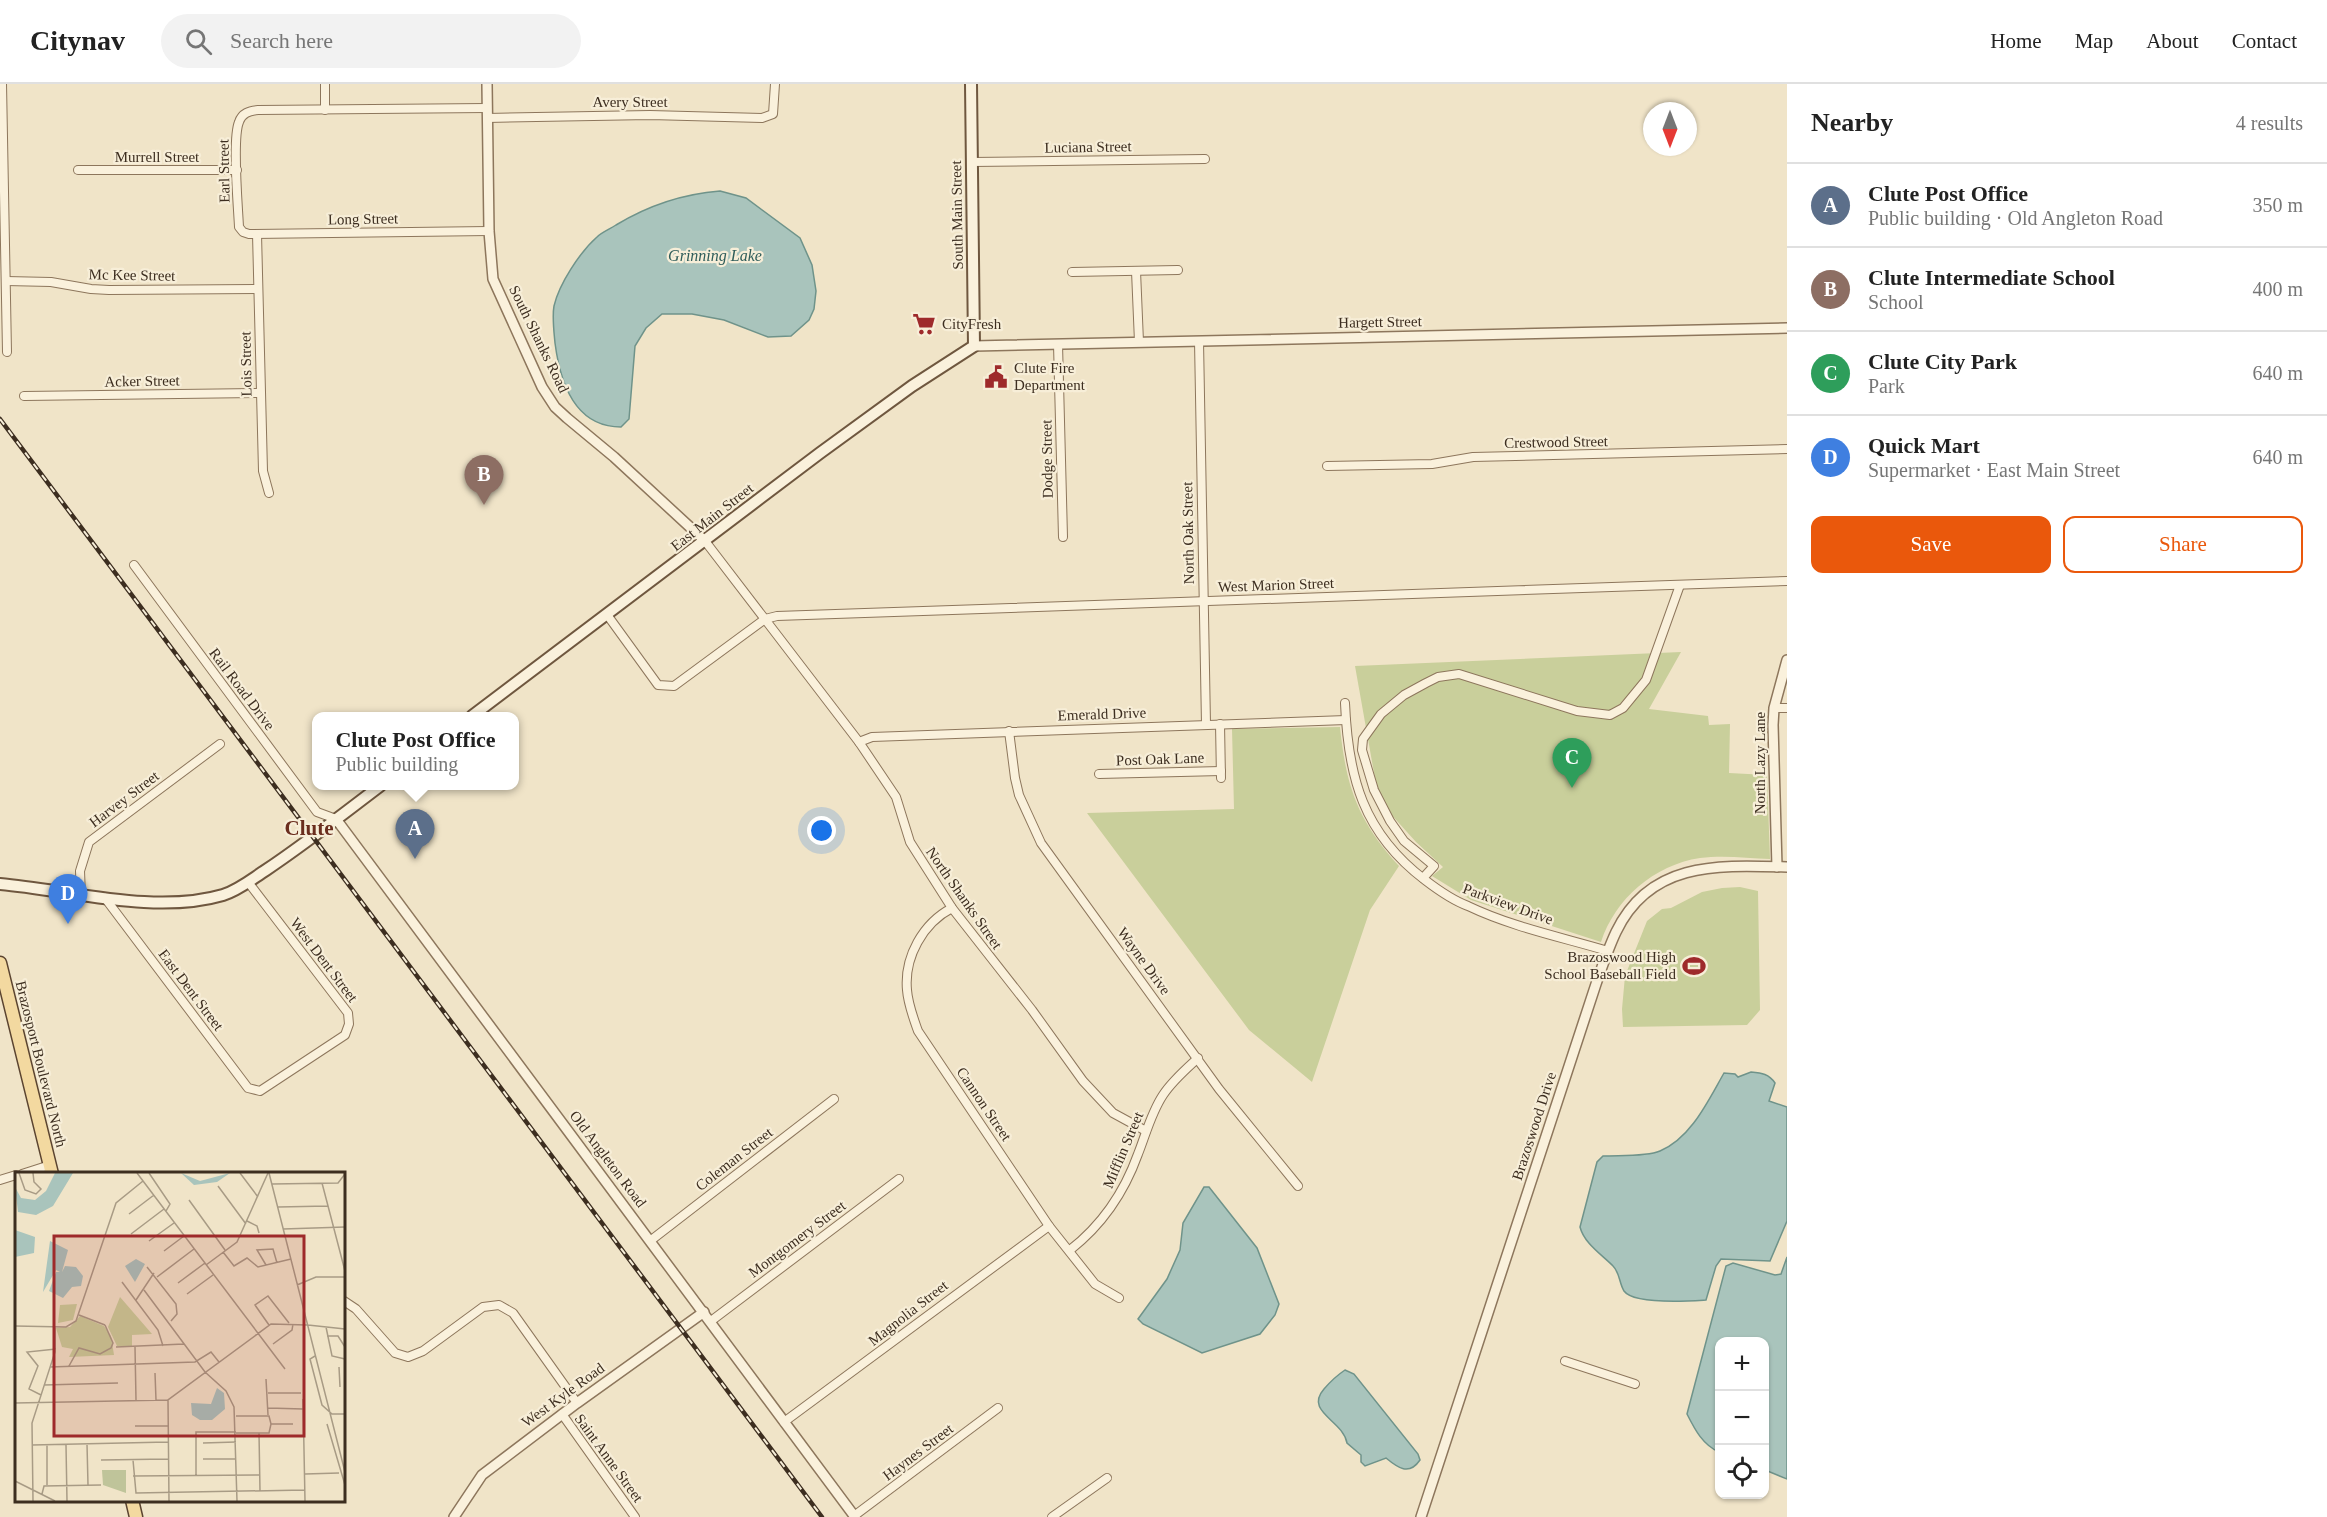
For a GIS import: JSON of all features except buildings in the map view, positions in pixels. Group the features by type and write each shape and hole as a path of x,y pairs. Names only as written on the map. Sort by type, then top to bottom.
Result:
{"main road":[{"name":"South Main Street","path":"971,84 974,346"},
{"name":"East Main Street","path":"479,712 912,386 974,346"},
{"path":"0,884 81,896 170,901 200,899 223,894 248,882 375,790"},
{"name":"Brazosport Boulevard North","path":"0,963 51,1169"},
{"path":"132,1502 136,1517"}],"street":[{"path":"2,84 7,352"},
{"path":"325,84 325,110"},
{"name":"South Shanks Road","path":"487,84 489,231 493,279 542,387 555,406 582,432 614,457 705,541"},
{"name":"Avery Street","path":"242,116 247,112 258,110 325,110 762,118 773,114 775,84"},
{"name":"Earl Street","path":"239,227 237,128 242,116"},
{"name":"Luciana Street","path":"971,162 1205,159"},
{"name":"Murrell Street","path":"78,170 237,170"},
{"name":"Long Street","path":"239,227 243,232 257,234 489,231"},
{"name":"Lois Street","path":"257,234 263,471 269,493"},
{"path":"1072,272 1178,270"},
{"path":"1136,271 1139,342"},
{"name":"Mc Kee Street","path":"6,281 51,282 91,290 258,289"},
{"name":"Hargett Street","path":"974,346 1787,328"},
{"name":"North Oak Street","path":"1199,341 1206,724"},
{"name":"Dodge Street","path":"1058,344 1063,537"},
{"name":"Acker Street","path":"24,396 260,393"},
{"name":"Crestwood Street","path":"1327,466 1432,464 1473,457 1787,449"},
{"name":"North Shanks Street","path":"705,541 859,742 896,797 910,842 952,908 1032,1010 1083,1081 1113,1113 1146,1131"},
{"name":"Rail Road Drive","path":"134,565 317,812 336,819"},
{"name":"West Marion Street","path":"765,619 777,616 1787,581"},
{"path":"1423,878 1434,866 1404,840 1390,820 1374,790 1362,750 1363,739 1380,714 1404,695 1426,682 1438,677 1459,674 1577,711 1610,715 1623,708 1646,680 1680,585"},
{"path":"608,616 658,685 665,687 674,686 765,619"},
{"name":"North Lazy Lane","path":"1782,867 1772,743 1774,708 1787,660"},
{"name":"Parkview Drive","path":"1345,703 1351,765 1361,799 1368,815 1387,844 1406,864 1423,878 1467,906 1608,951"},
{"path":"1774,708 1787,708"},
{"name":"Emerald Drive","path":"859,742 872,737 1346,720"},
{"name":"Post Oak Lane","path":"1100,774 1221,774 1220,724"},
{"name":"Wayne Drive","path":"1009,731 1019,795 1036,835 1219,1089 1298,1186"},
{"name":"Harvey Street","path":"81,896 80,871 89,842 220,744"},
{"name":"Old Angleton Road","path":"336,819 855,1516"},
{"name":"Brazoswood Drive","path":"1421,1517 1616,931 1632,906 1662,880 1702,868 1782,867"},
{"name":"West Dent Street","path":"248,882 348,1013 349,1024 345,1035 260,1091"},
{"name":"East Dent Street","path":"105,898 248,1088 260,1091"},
{"name":"Cannon Street","path":"952,908 941,914 929,926 911,956 907,972 907,990 918,1031 1049,1226 1095,1284 1119,1298"},
{"name":"Mifflin Street","path":"1070,1250 1095,1230 1115,1202 1135,1162 1164,1092 1198,1058"},
{"name":"Coleman Street","path":"650,1241 834,1099"},
{"path":"29,1172 51,1169"},
{"path":"0,1180 15,1175"},
{"name":"Montgomery Street","path":"711,1321 899,1179"},
{"name":"Magnolia Street","path":"784,1422 1049,1226"},
{"path":"345,1302 356,1309 395,1353 408,1357 423,1351 483,1307 499,1305 513,1313 577,1403"},
{"name":"West Kyle Road","path":"454,1517 482,1475 562,1414 704,1312"},
{"path":"1565,1361 1635,1384"},
{"name":"Haynes Street","path":"855,1516 998,1408"},
{"name":"Saint Anne Street","path":"562,1414 635,1517"},
{"path":"1052,1517 1107,1478"}],"green space":[{"path":"1681,652 1649,709 1708,716 1709,725 1730,724 1729,773 1767,775 1770,859 1709,857 1667,868 1638,886 1626,898 1607,926 1601,942 1471,900 1432,876 1443,867 1416,842 1379,801 1355,666"},
{"path":"1340,727 1346,768 1356,802 1373,834 1399,866 1370,910 1312,1082 1249,1030 1087,813 1234,809 1232,729"},
{"name":"Brazoswood High School Baseball Field","path":"1740,887 1758,891 1760,1010 1747,1025 1623,1027 1625,976 1647,921 1662,909 1671,908 1702,892"}],"water":[{"name":"Grinning Lake","path":"720,191 746,198 800,238 812,265 816,291 814,309 809,320 791,336 768,337 724,320 692,314 662,314 646,328 635,346 629,419 621,427 605,425 592,419 572,400 557,358 553,310 565,278 597,237 628,218 653,206 679,198"},
{"path":"1751,1072 1765,1074 1773,1080 1775,1083 1769,1101 1787,1107 1787,1221 1770,1261 1721,1259 1716,1266 1706,1300 1662,1301 1630,1295 1624,1291 1615,1269 1589,1243 1580,1227 1597,1162 1603,1156 1647,1154 1671,1145 1698,1118 1724,1073 1735,1074 1738,1077"},
{"path":"1204,1187 1209,1187 1257,1248 1279,1304 1275,1315 1260,1334 1202,1353 1143,1324 1138,1319 1167,1279 1180,1250 1183,1223"},
{"path":"1787,1257 1787,1479 1769,1472 1769,1337 1715,1337 1715,1450 1696,1431 1687,1414 1726,1266 1733,1263 1775,1275 1781,1274"},
{"path":"1345,1370 1354,1374 1418,1454 1420,1460 1412,1468 1403,1469 1386,1458 1365,1466 1361,1462 1361,1455 1347,1443 1339,1428 1321,1410 1319,1397 1324,1389"}],"railway":[{"path":"0,419 822,1517"}],"place":[{"name":"CityFresh","path":"924,324"},
{"name":"Clute Fire Department","path":"996,377"},
{"name":"Clute Intermediate School","path":"484,505"},
{"name":"Clute City Park","path":"1572,788"},
{"name":"Clute Post Office","path":"415,859"},
{"name":"Quick Mart","path":"68,924"},
{"name":"Brazoswood High School Baseball Field","path":"1694,966"}],"district":[{"name":"Clute","path":"309,828"}]}
